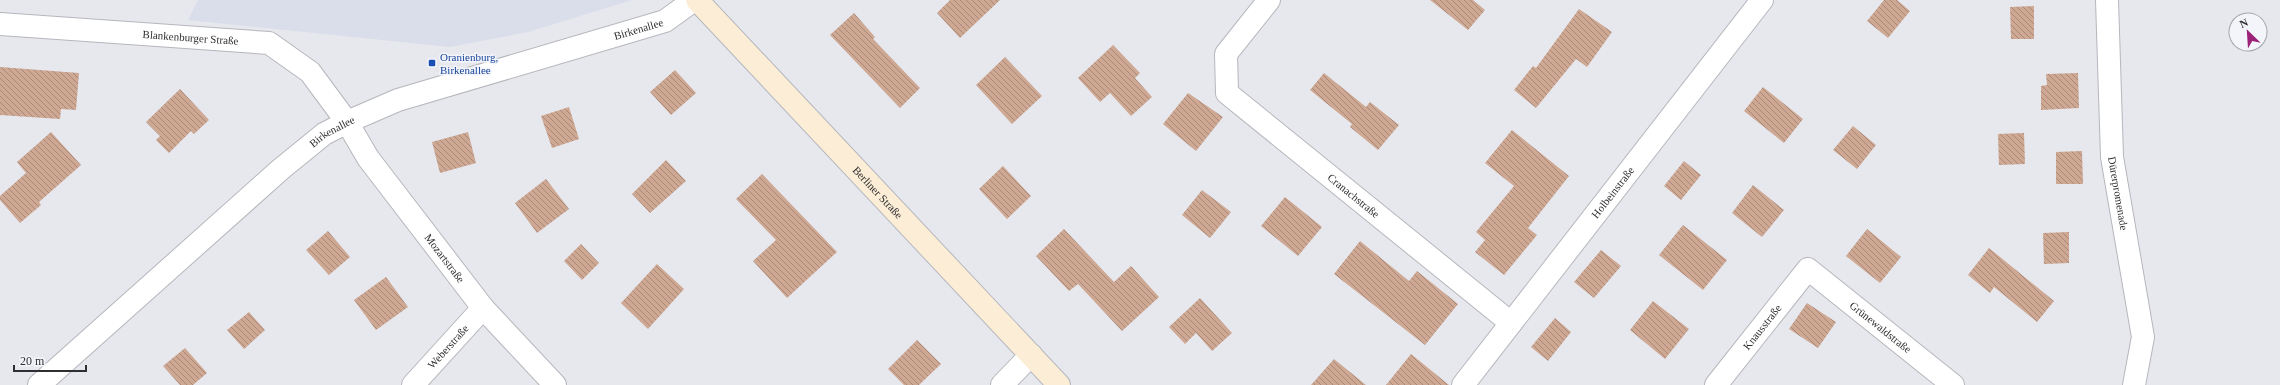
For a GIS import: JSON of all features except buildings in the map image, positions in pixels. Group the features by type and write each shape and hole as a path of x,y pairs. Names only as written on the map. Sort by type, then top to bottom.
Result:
{"main road":[{"name":"Berliner Straße","path":"696,0 1059,385"}],"street":[{"name":"Birkenallee","path":"39,385 280,169 324,134 347,122 398,100 665,21 696,0"},
{"name":"Cranachstraße","path":"1269,0 1226,54 1227,93 1511,323"},
{"name":"Holbeinstraße","path":"1463,385 1762,0"},
{"name":"Dürerpromenade","path":"2108,0 2112,157 2143,337 2134,385"},
{"name":"Blankenburger Straße","path":"0,24 269,43 310,72 347,122"},
{"name":"Mozartstraße","path":"347,122 368,158 483,308 555,385"},
{"name":"Knausstraße","path":"1716,385 1808,269"},
{"name":"Grünewaldstraße","path":"1808,269 1953,385"},
{"name":"Weberstraße","path":"413,385 483,308"},
{"path":"1002,385 1031,355"}],"shaded area":[{"path":"198,0 632,0 528,32 450,47 188,20"}],"place":[{"name":"Oranienburg, Birkenallee","path":"432,63"}]}
